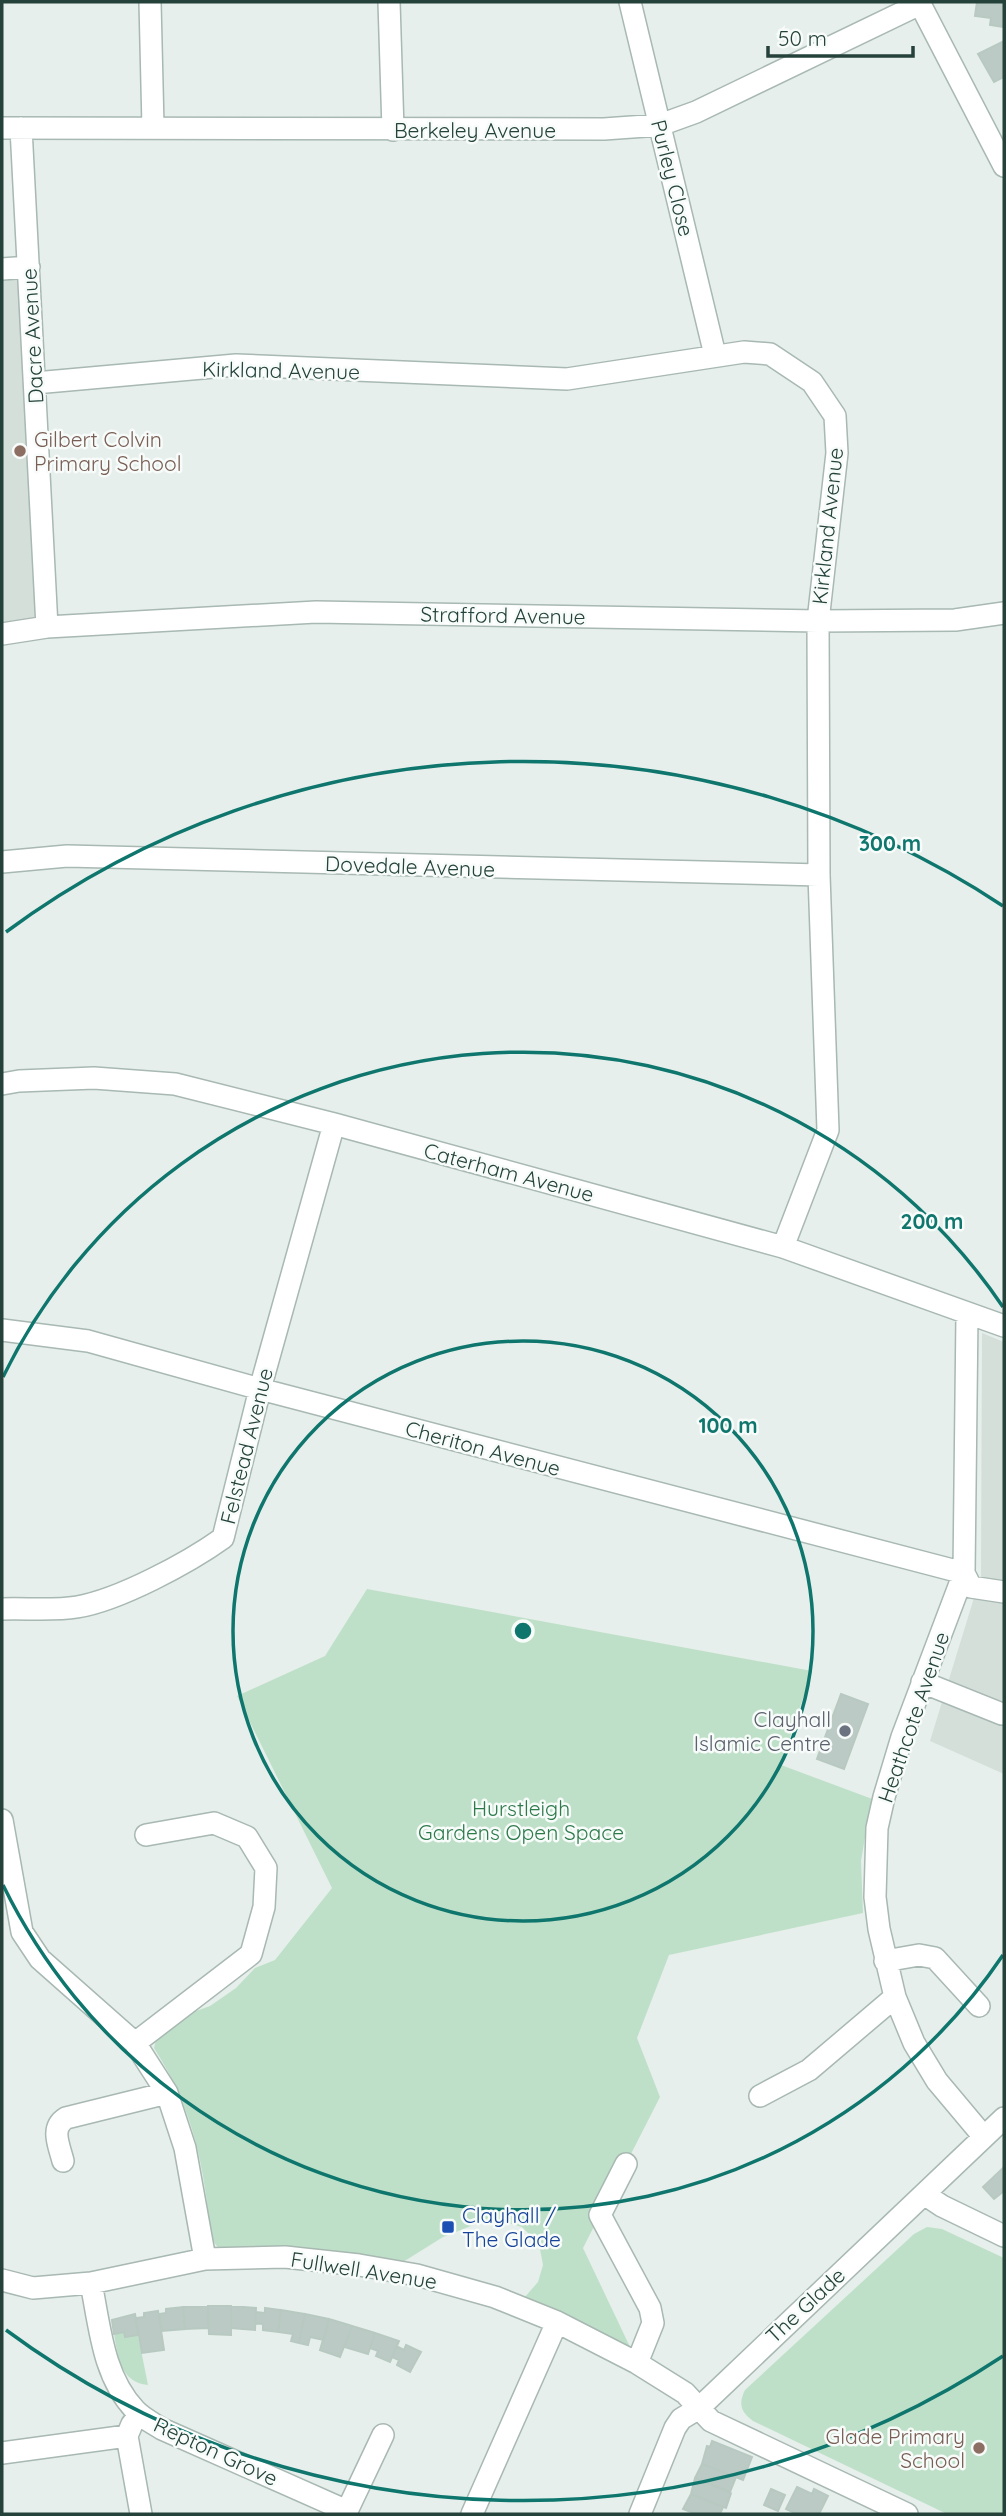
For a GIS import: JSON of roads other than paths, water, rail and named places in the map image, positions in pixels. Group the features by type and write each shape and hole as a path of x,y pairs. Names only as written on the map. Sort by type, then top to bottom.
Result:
{"street":[{"path":"150,2 153,127"},
{"path":"389,2 393,130"},
{"name":"Purley Close","path":"629,2 715,355"},
{"path":"920,3 1004,166"},
{"name":"Berkeley Avenue","path":"12,128 393,130 604,129 660,125 696,112 920,3"},
{"name":"Dacre Avenue","path":"12,128 29,267 47,627"},
{"path":"2,270 29,267"},
{"name":"Kirkland Avenue","path":"35,383 236,365 567,379 744,352 770,354 812,382 835,416 837,453 818,621 819,876 828,1130 783,1247"},
{"name":"Strafford Avenue","path":"2,634 47,627 316,612 818,621 955,620 1004,613"},
{"name":"Dovedale Avenue","path":"2,862 67,856 819,876"},
{"name":"Caterham Avenue","path":"2,1084 94,1078 175,1084 334,1124 783,1247 1004,1326"},
{"name":"Felstead Avenue","path":"2,1609 77,1607 114,1597 200,1555 223,1538 260,1389 334,1124"},
{"name":"Heathcote Avenue","path":"967,1314 964,1573 902,1737 877,1828 875,1897 895,1997 914,2043 937,2081 984,2137"},
{"name":"Cheriton Avenue","path":"2,1330 88,1341 260,1389 964,1573 971,1587 1004,1592"},
{"path":"922,1682 1002,1714"},
{"path":"135,2043 251,1954 264,1908 266,1868 247,1837 214,1823 146,1835"},
{"path":"2,1827 12,1934 135,2043 167,2093 185,2148 205,2259"},
{"path":"886,1961 919,1955 935,1958 979,2006"},
{"path":"760,2096 809,2070 895,1997"},
{"path":"63,2161 56,2127 66,2118 167,2093"},
{"name":"The Glade","path":"640,2514 681,2419 699,2408 1004,2118"},
{"path":"626,2164 600,2215 650,2308 653,2323 636,2363"},
{"path":"925,2193 949,2210 1004,2236"},
{"name":"Fullwell Avenue","path":"2,2280 33,2288 91,2283 205,2259 285,2257 417,2275 495,2297 557,2322 636,2363 685,2393 711,2421 907,2514"},
{"name":"Repton Grove","path":"91,2283 104,2353 115,2385 137,2412 162,2428 347,2513"},
{"path":"472,2514 557,2322"},
{"path":"137,2412 127,2435 141,2514"},
{"path":"2,2453 127,2435"},
{"path":"347,2513 383,2435"}],"place":[{"name":"Gilbert Colvin Primary School","path":"20,451"},
{"name":"Clayhall Islamic Centre","path":"845,1731"},
{"name":"Clayhall / The Glade","path":"448,2227"},
{"name":"Glade Primary School","path":"979,2448"}],"park label":[{"name":"Hurstleigh Gardens Open Space","path":"521,1820"}]}
